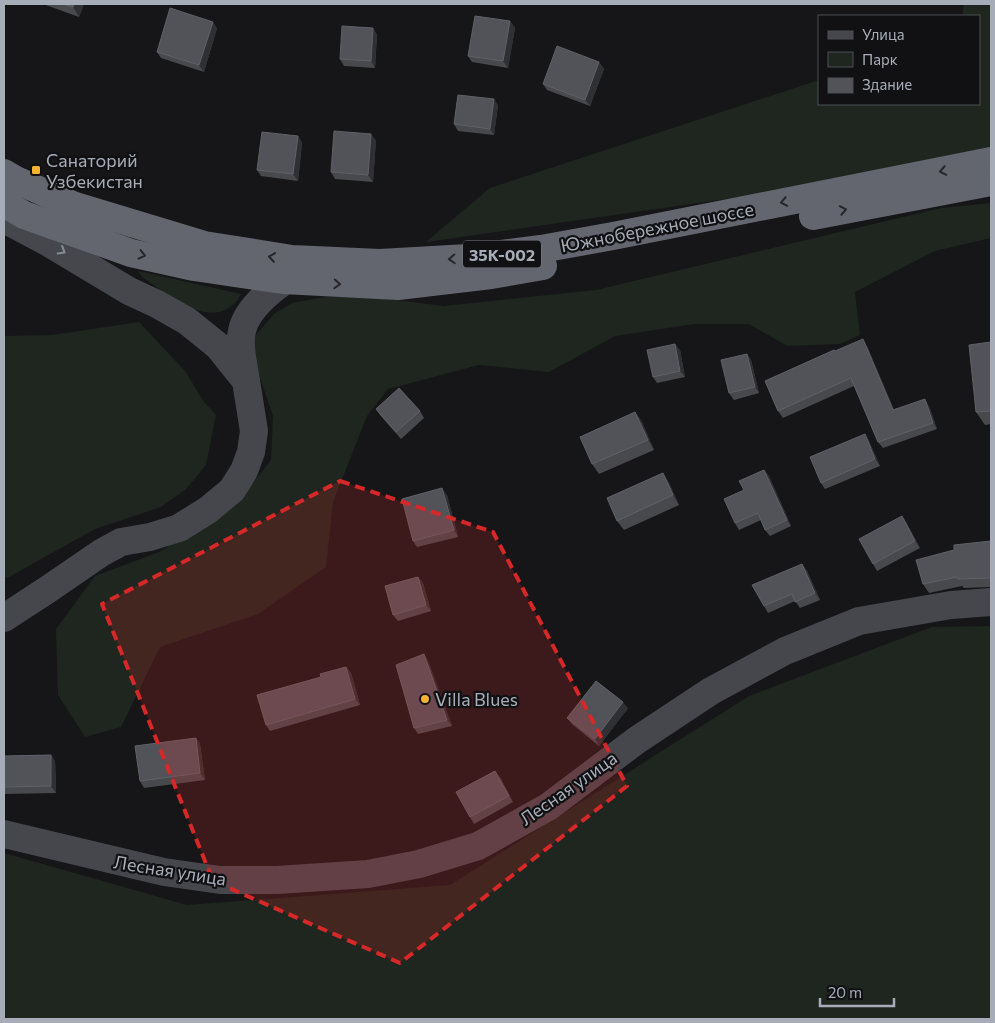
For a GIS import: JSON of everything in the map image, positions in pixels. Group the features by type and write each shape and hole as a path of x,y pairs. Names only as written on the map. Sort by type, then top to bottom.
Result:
{"highway":[{"name":"Южнобережное шоссе","path":"4,173 74,206 204,245 282,258 380,263 468,258 542,249 991,161"},
{"name":"Южнобережное шоссе","path":"4,203 24,215 131,253 194,267 283,280 398,286 492,276 991,182"}],"street":[{"path":"74,206 89,231 107,254 157,304"},
{"path":"4,219 49,243 129,291 187,321 218,346 246,381"},
{"path":"4,618 101,553 121,542 150,537 179,528 208,510 232,490 244,471 251,452 254,431 241,353 242,331 250,315 262,299 283,280 319,261"},
{"name":"Лесная улица","path":"4,834 164,872 220,880 277,880 368,874 419,864 478,846 548,807 638,740 711,691 785,651 859,621 951,605 991,602"}],"highlighted area":[{"path":"340,481 493,532 627,786 400,963 213,881 102,604"}],"green space":[{"path":"964,4 991,4 991,149 823,185 426,242 490,188 818,80 818,105 980,105 980,15 962,15"},
{"path":"991,203 991,238 935,251 855,292 860,335 840,344 787,346 749,324 694,324 615,336 549,372 479,365 388,389 367,416 333,502 326,567 258,614 160,647 121,727 85,737 58,695 56,629 95,576 159,552 236,505 271,460 273,416 252,348 256,335 274,314 292,303 325,297 373,297 444,306 596,290 941,208"},
{"path":"138,271 241,294 231,306 219,312 206,312 179,302 142,277"},
{"path":"139,322 185,371 204,402 216,415 206,465 186,489 161,507 95,529 4,578 4,336 52,335"},
{"path":"991,626 991,1019 4,1019 4,853 187,905 450,885 749,696 932,627"}],"building":[{"path":"62,4 74,4 73,7"},
{"path":"170,8 213,22 199,65 157,52"},
{"path":"475,16 510,21 503,61 468,56"},
{"path":"342,26 373,28 371,61 340,59"},
{"path":"557,46 599,62 585,100 543,84"},
{"path":"458,95 494,99 490,129 454,124"},
{"path":"334,131 371,134 368,175 331,172"},
{"path":"262,132 298,136 293,174 257,170"},
{"path":"863,339 893,410 925,399 933,423 878,442 851,378 778,411 765,381"},
{"path":"991,342 991,411 976,412 969,345"},
{"path":"675,344 680,371 653,377 647,350"},
{"path":"747,354 755,387 729,393 721,360"},
{"path":"399,388 420,411 396,432 376,409"},
{"path":"635,412 648,440 592,464 580,437"},
{"path":"865,434 875,459 821,483 810,457"},
{"path":"764,470 787,520 765,530 758,513 735,523 724,499 744,490 739,481"},
{"path":"663,473 673,495 617,521 607,498"},
{"path":"442,488 454,530 413,541 402,499"},
{"path":"902,516 915,541 873,564 859,539"},
{"path":"991,541 991,578 958,579 957,577 923,584 916,560 954,550 954,545"},
{"path":"802,564 815,593 795,602 792,594 764,606 752,585"},
{"path":"418,577 426,605 393,615 385,586"},
{"name":"Villa Blues","path":"424,654 447,720 414,728 396,665"},
{"path":"346,667 355,699 266,725 257,695 321,677 320,674"},
{"path":"596,681 623,702 595,739 567,718"},
{"path":"196,738 200,773 140,781 135,746"},
{"path":"51,755 51,786 4,787 4,756"},
{"path":"495,771 509,796 470,817 456,792"}],"place":[{"name":"Санаторий Узбекистан","path":"36,170"},
{"name":"Villa Blues","path":"425,699"}]}
